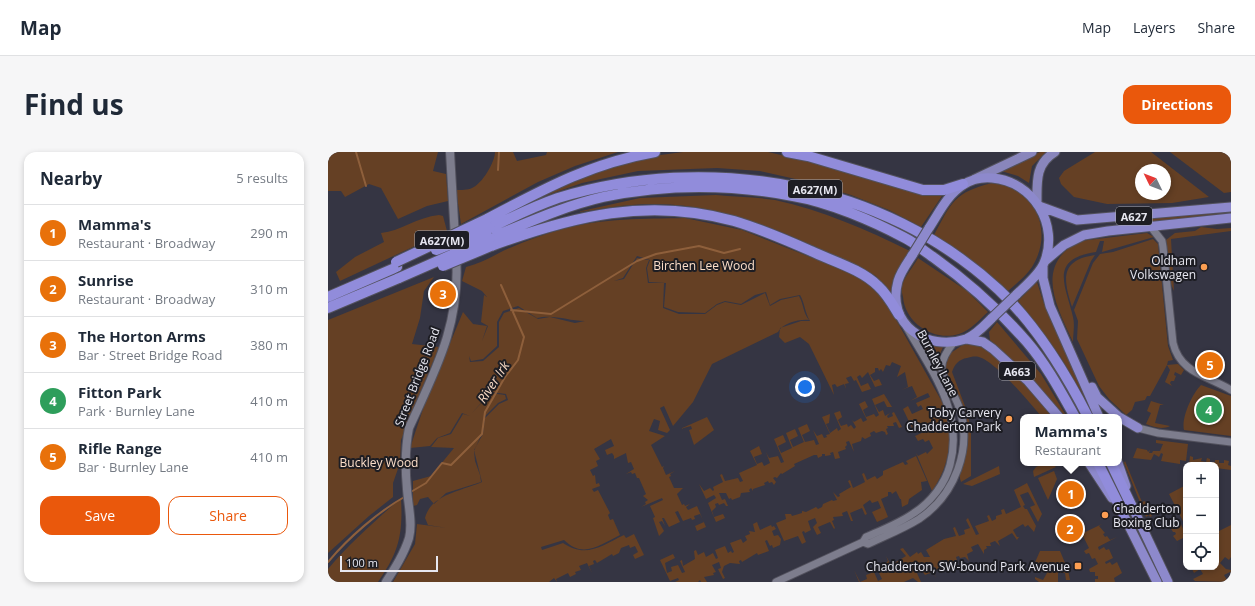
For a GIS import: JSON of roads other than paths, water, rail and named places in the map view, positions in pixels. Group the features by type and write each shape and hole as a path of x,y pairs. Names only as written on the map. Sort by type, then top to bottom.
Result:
{"highway":[{"name":"A627(M)","path":"328,297 488,223 564,179 604,164 655,152"},
{"name":"A627(M)","path":"787,152 808,156 923,190 944,190 963,184"},
{"name":"A627(M)","path":"488,223 559,198 593,188 637,179 709,175 755,177 794,183 828,192 863,204 896,218 935,241 972,267 1000,290 1021,313 1045,346 1073,389 1086,414"},
{"path":"900,317 897,297 898,281 948,198 963,184 975,179 994,178 1012,182 1028,192 1038,204 1046,220 1048,233 1043,278 1050,306 1098,414"},
{"name":"A627(M)","path":"331,307 400,281 578,204 633,193 679,187 736,188 795,196 848,212 907,238 953,271 985,298 1028,343 1073,414"},
{"name":"A627","path":"1038,204 1077,220 1231,207"},
{"name":"A627(M)","path":"491,242 554,224 627,210 666,210 715,217 761,230 865,276 882,289 900,317"},
{"name":"A627","path":"1044,263 1064,245 1084,235 1108,231 1231,218"},
{"name":"A663","path":"900,317 912,330 924,338 939,342 954,342 967,339 978,331 1016,295 1044,263"},
{"name":"A663","path":"967,339 983,342 993,349 1028,381 1056,414"},
{"path":"1068,346 1097,397 1116,414"},
{"path":"1122,419 1138,428"},
{"path":"1092,466 1099,480 1123,513"},
{"path":"1100,466 1157,582"},
{"path":"1112,466 1168,582"},
{"path":"1119,466 1134,511"}],"main road":[{"name":"Street Bridge Road","path":"386,582 403,553 409,538 410,522 406,486 405,455 409,428 440,358 454,311 456,266 450,152"},
{"path":"975,179 1032,152"},
{"path":"1038,204 1036,182 1039,170 1045,159 1055,152"}],"street":[{"path":"1151,227 1162,241 1173,343 1180,360 1191,370 1231,390"},
{"name":"Burnley Lane","path":"776,582 863,542 866,537 904,519 923,506 944,480 953,454 955,433 947,400 900,317"},
{"name":"Burnley Lane","path":"863,542 868,544 919,519 938,503 952,484 961,458 963,430 959,408 941,369 943,358 954,342"},
{"path":"1138,428 1158,433 1231,442"}],"waterway":[{"path":"356,152 366,186"},
{"name":"River Irk","path":"498,170 499,152"},
{"path":"511,310 551,314 637,261 656,254 699,246 724,253 740,249"},
{"name":"River Irk","path":"409,493 426,483 442,463 451,465 482,434 485,412 505,377 518,360 524,337 501,285"},
{"name":"River Irk","path":"328,562 364,526 385,509 406,496"}],"place":[{"name":"Oldham Volkswagen","path":"1204,267"},
{"name":"The Horton Arms","path":"443,294"},
{"name":"Rifle Range","path":"1210,365"},
{"name":"Fitton Park","path":"1209,410"},
{"name":"Toby Carvery Chadderton Park","path":"1009,419"},
{"name":"Mamma's","path":"1071,494"},
{"name":"Chadderton Boxing Club","path":"1105,515"},
{"name":"Sunrise","path":"1070,529"},
{"name":"Chadderton, SW-bound Park Avenue","path":"1078,566"}],"park label":[{"name":"Birchen Lee Wood","path":"704,265"},
{"name":"Buckley Wood","path":"379,462"}]}
